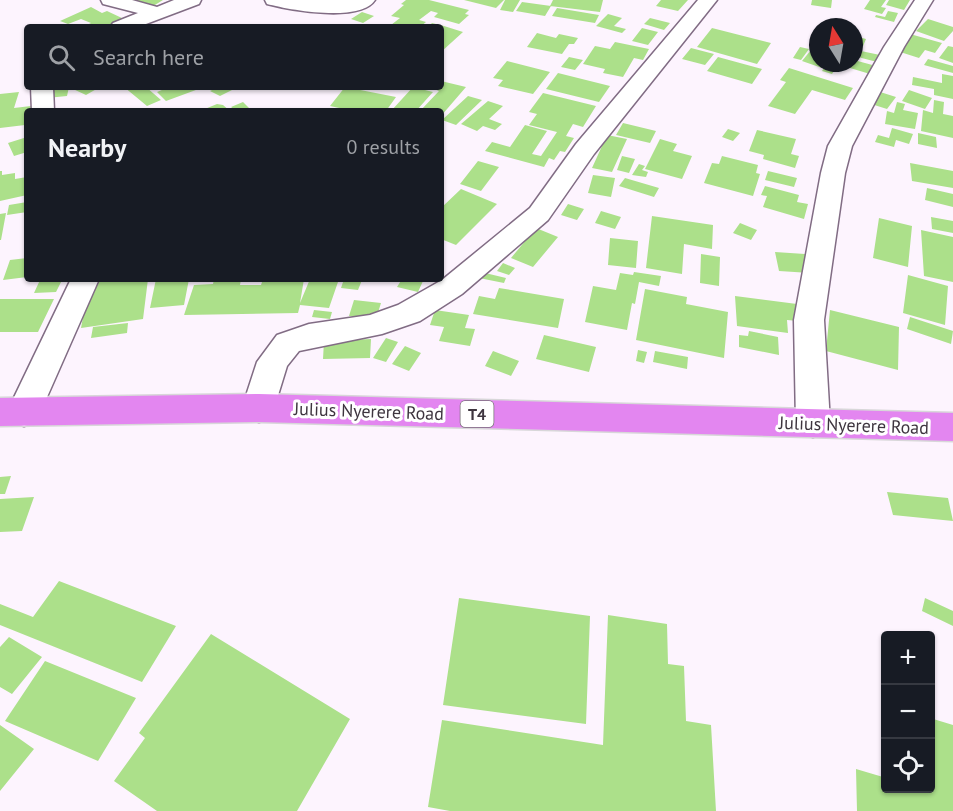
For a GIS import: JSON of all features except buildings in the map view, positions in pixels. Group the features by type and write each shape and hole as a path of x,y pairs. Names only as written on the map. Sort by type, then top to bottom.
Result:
{"highway":[{"name":"Julius Nyerere Road","path":"12,412 259,408 953,427"}],"street":[{"path":"110,0 155,12"},
{"path":"127,24 192,0"},
{"path":"274,0 321,9 339,8 366,0"},
{"path":"259,408 273,362 288,343 309,336 371,326 409,313 452,287 512,238 538,213 585,149 708,0"},
{"path":"813,423 809,320 833,173 840,146 894,47 924,0"},
{"path":"42,90 43,108"},
{"path":"12,412 83,282"}]}
